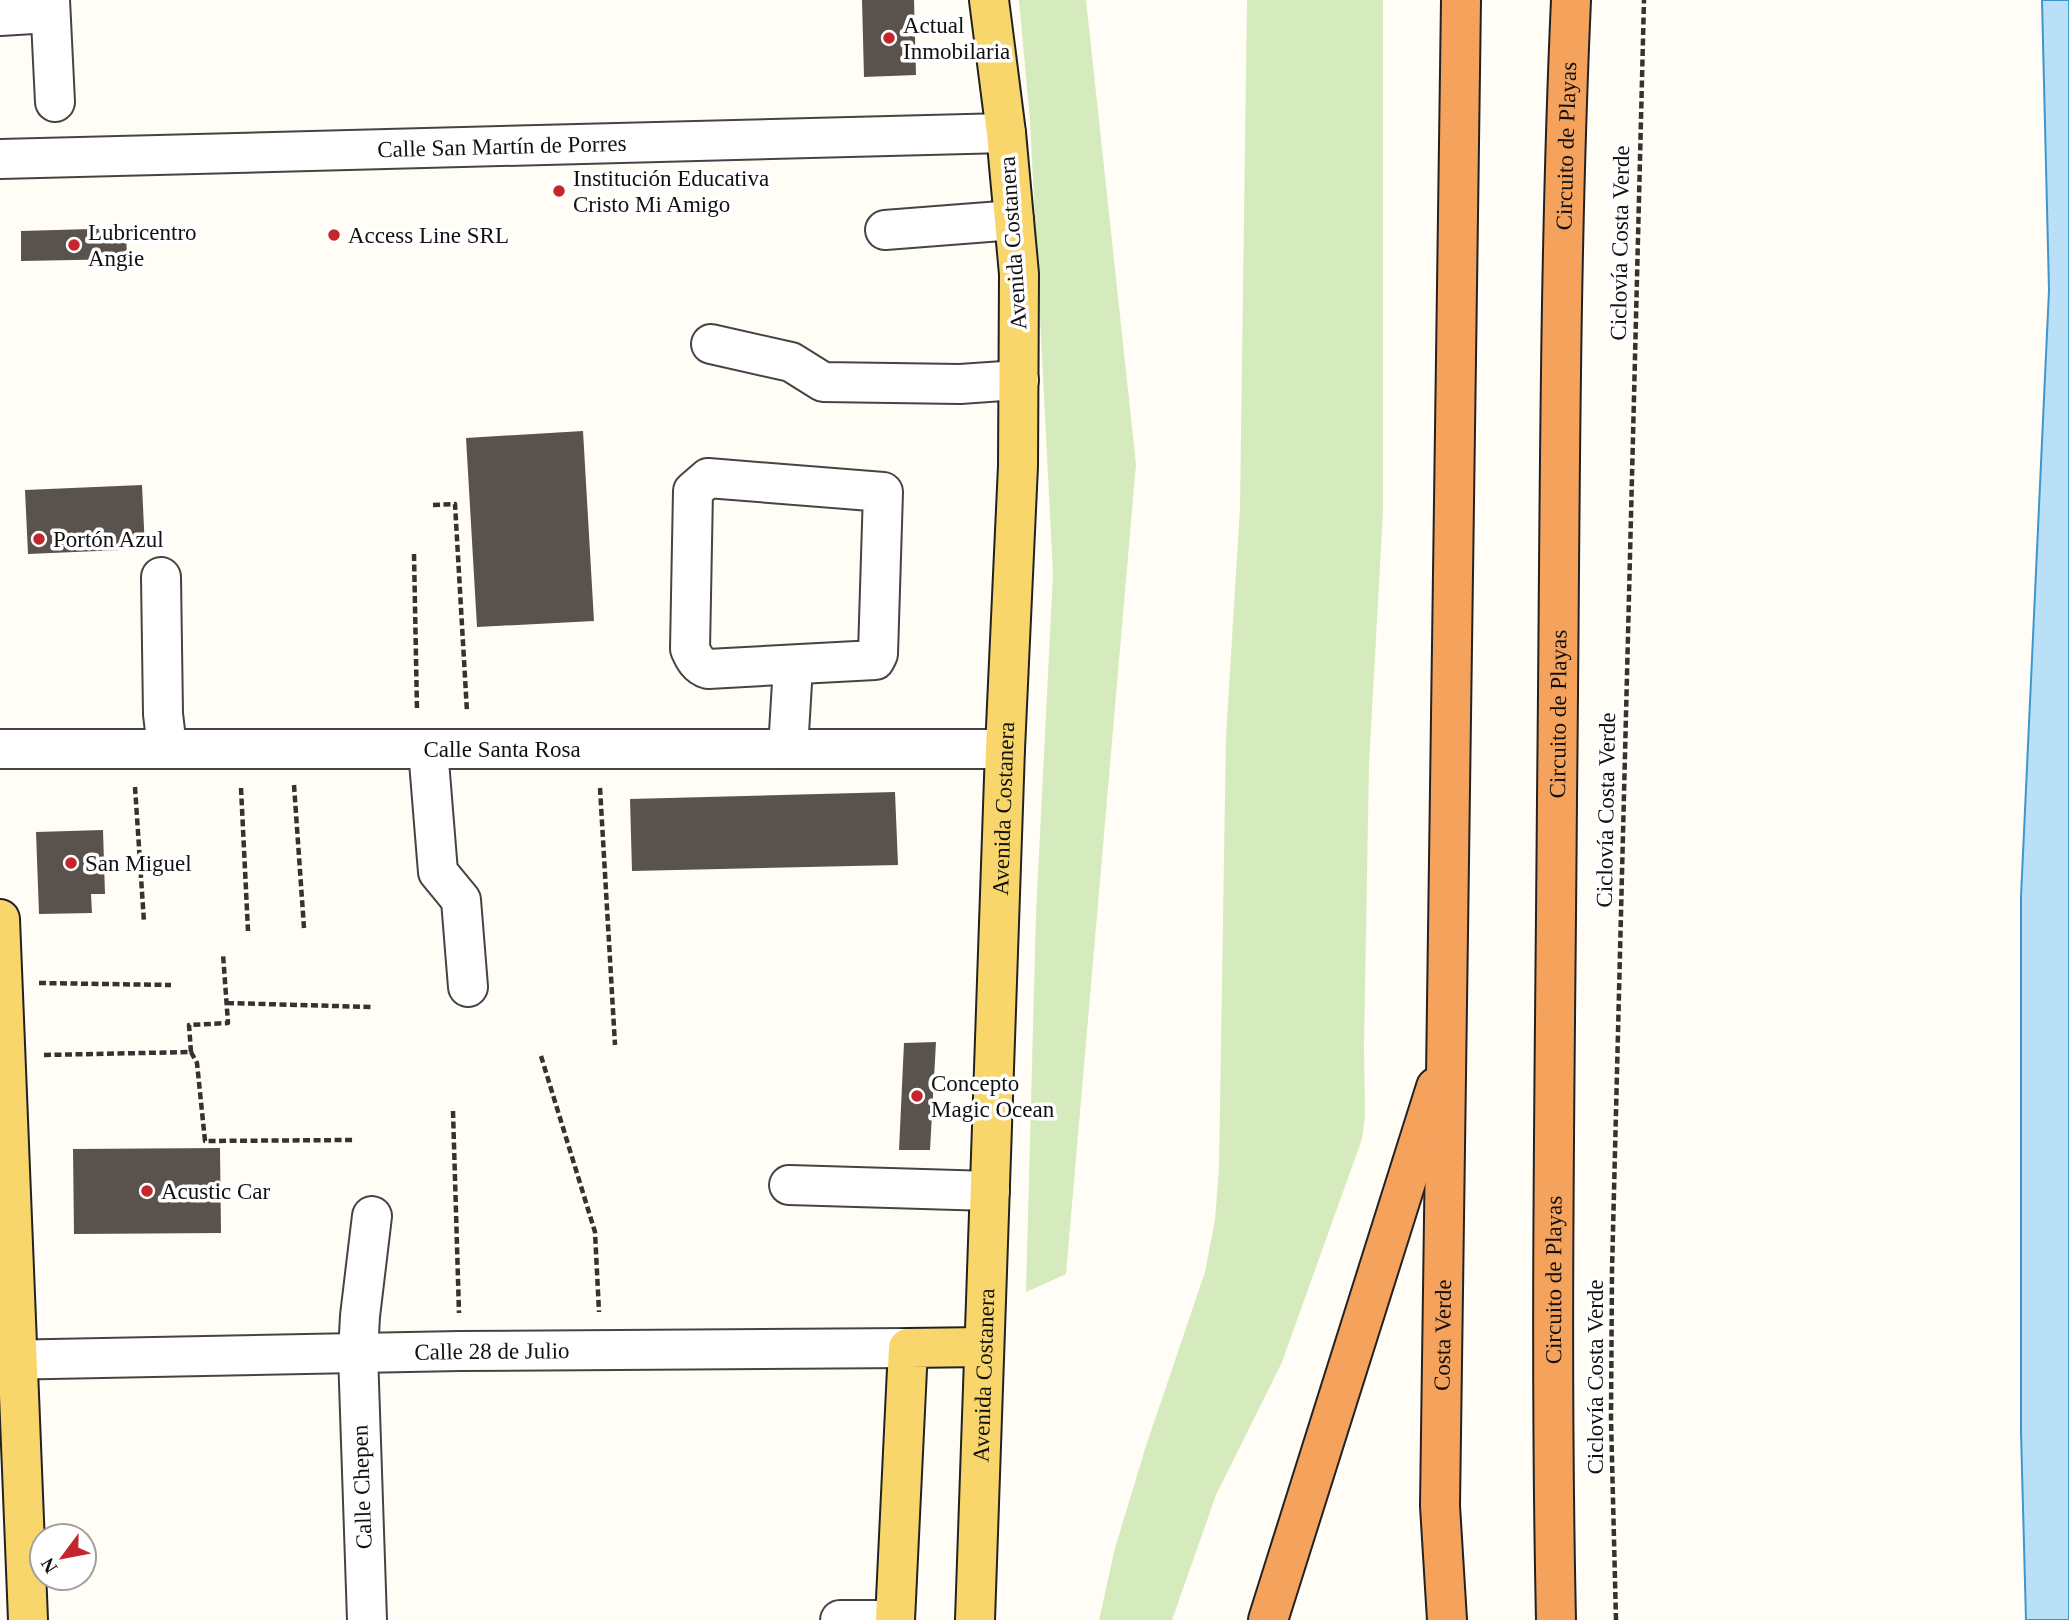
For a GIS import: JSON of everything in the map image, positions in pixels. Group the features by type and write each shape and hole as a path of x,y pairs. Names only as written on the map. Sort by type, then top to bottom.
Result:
{"highway":[{"path":"1268,1620 1448,1049 1461,0"},
{"name":"Circuito de Playas","path":"1556,1620 1552,1427 1559,585 1566,110 1571,0"},
{"name":"Costa Verde","path":"1447,1620 1440,1506 1448,1049"}],"main road":[{"name":"Avenida Costanera","path":"975,1620 1019,380 1019,274 1006,133 989,0"},
{"path":"0,919 6,1056 11,1447 28,1620"},
{"path":"895,1620 908,1348"},
{"name":"Calle 28 de Julio","path":"908,1348 984,1348"}],"street":[{"path":"0,16 50,6 55,102"},
{"name":"Calle San Martín de Porres","path":"0,159 1006,133"},
{"path":"885,230 1014,220"},
{"path":"711,344 791,362 823,382 960,384 1019,380"},
{"path":"708,478 880,491 884,494 877,657 872,661 793,666 708,669 702,667 693,656 690,649 693,491 708,478"},
{"path":"150,749 163,714 161,578"},
{"path":"788,749 793,666"},
{"path":"423,748 438,872 461,900 468,987"},
{"name":"Calle Santa Rosa","path":"0,749 1005,749"},
{"path":"789,1185 990,1191"},
{"name":"Calle Chepen","path":"367,1620 358,1353 372,1216"},
{"name":"Calle 28 de Julio","path":"9,1360 460,1351 908,1348"},
{"path":"840,1620 895,1620"}],"path":[{"name":"Ciclovía Costa Verde","path":"1616,1620 1611,1419 1612,1271 1644,0"},
{"path":"433,505 455,504 469,749"},
{"path":"414,554 423,748"},
{"path":"239,748 248,931"},
{"path":"144,922 150,749"},
{"path":"292,749 303,928"},
{"path":"597,749 615,1045"},
{"path":"223,954 228,1023 189,1026 191,1052 197,1063 205,1142 353,1140"},
{"path":"1,968 171,985"},
{"path":"227,1003 371,1007"},
{"path":"6,1056 191,1052"},
{"path":"541,1056 595,1231 601,1351"},
{"path":"453,1111 460,1351"}],"green space":[{"path":"1019,0 1086,0 1136,464 1066,1274 1026,1292 1036,914 1053,574 1030,121"},
{"path":"1247,0 1383,0 1383,512 1369,764 1365,1116 1362,1139 1282,1362 1216,1495 1172,1620 1099,1620 1115,1548 1146,1446 1205,1272 1215,1220 1219,1168 1226,736 1240,508"}],"water":[{"path":"2042,0 2069,0 2069,1620 2026,1620 2021,1432 2021,897 2049,290"}],"building":[{"name":"Actual Inmobilaria","path":"862,0 914,0 916,75 864,77"},
{"name":"Lubricentro Angie","path":"126,228 127,259 21,261 21,231"},
{"path":"583,431 594,621 477,627 466,438"},
{"path":"142,485 145,549 28,554 25,490"},
{"path":"895,792 898,865 632,871 630,799"},
{"name":"San Miguel","path":"103,830 105,894 91,894 92,913 39,914 36,832"},
{"name":"Concepto Magic Ocean","path":"936,1042 930,1150 899,1150 904,1043"},
{"name":"Acustic Car","path":"220,1148 221,1233 74,1234 73,1149"}],"place":[{"name":"Actual Inmobilaria","path":"889,38"},
{"name":"Institución Educativa Cristo Mi Amigo","path":"559,191"},
{"name":"Access Line SRL","path":"334,235"},
{"name":"Lubricentro Angie","path":"74,245"},
{"name":"Portón Azul","path":"39,539"},
{"name":"San Miguel","path":"71,863"},
{"name":"Concepto Magic Ocean","path":"917,1096"},
{"name":"Acustic Car","path":"147,1191"}]}
